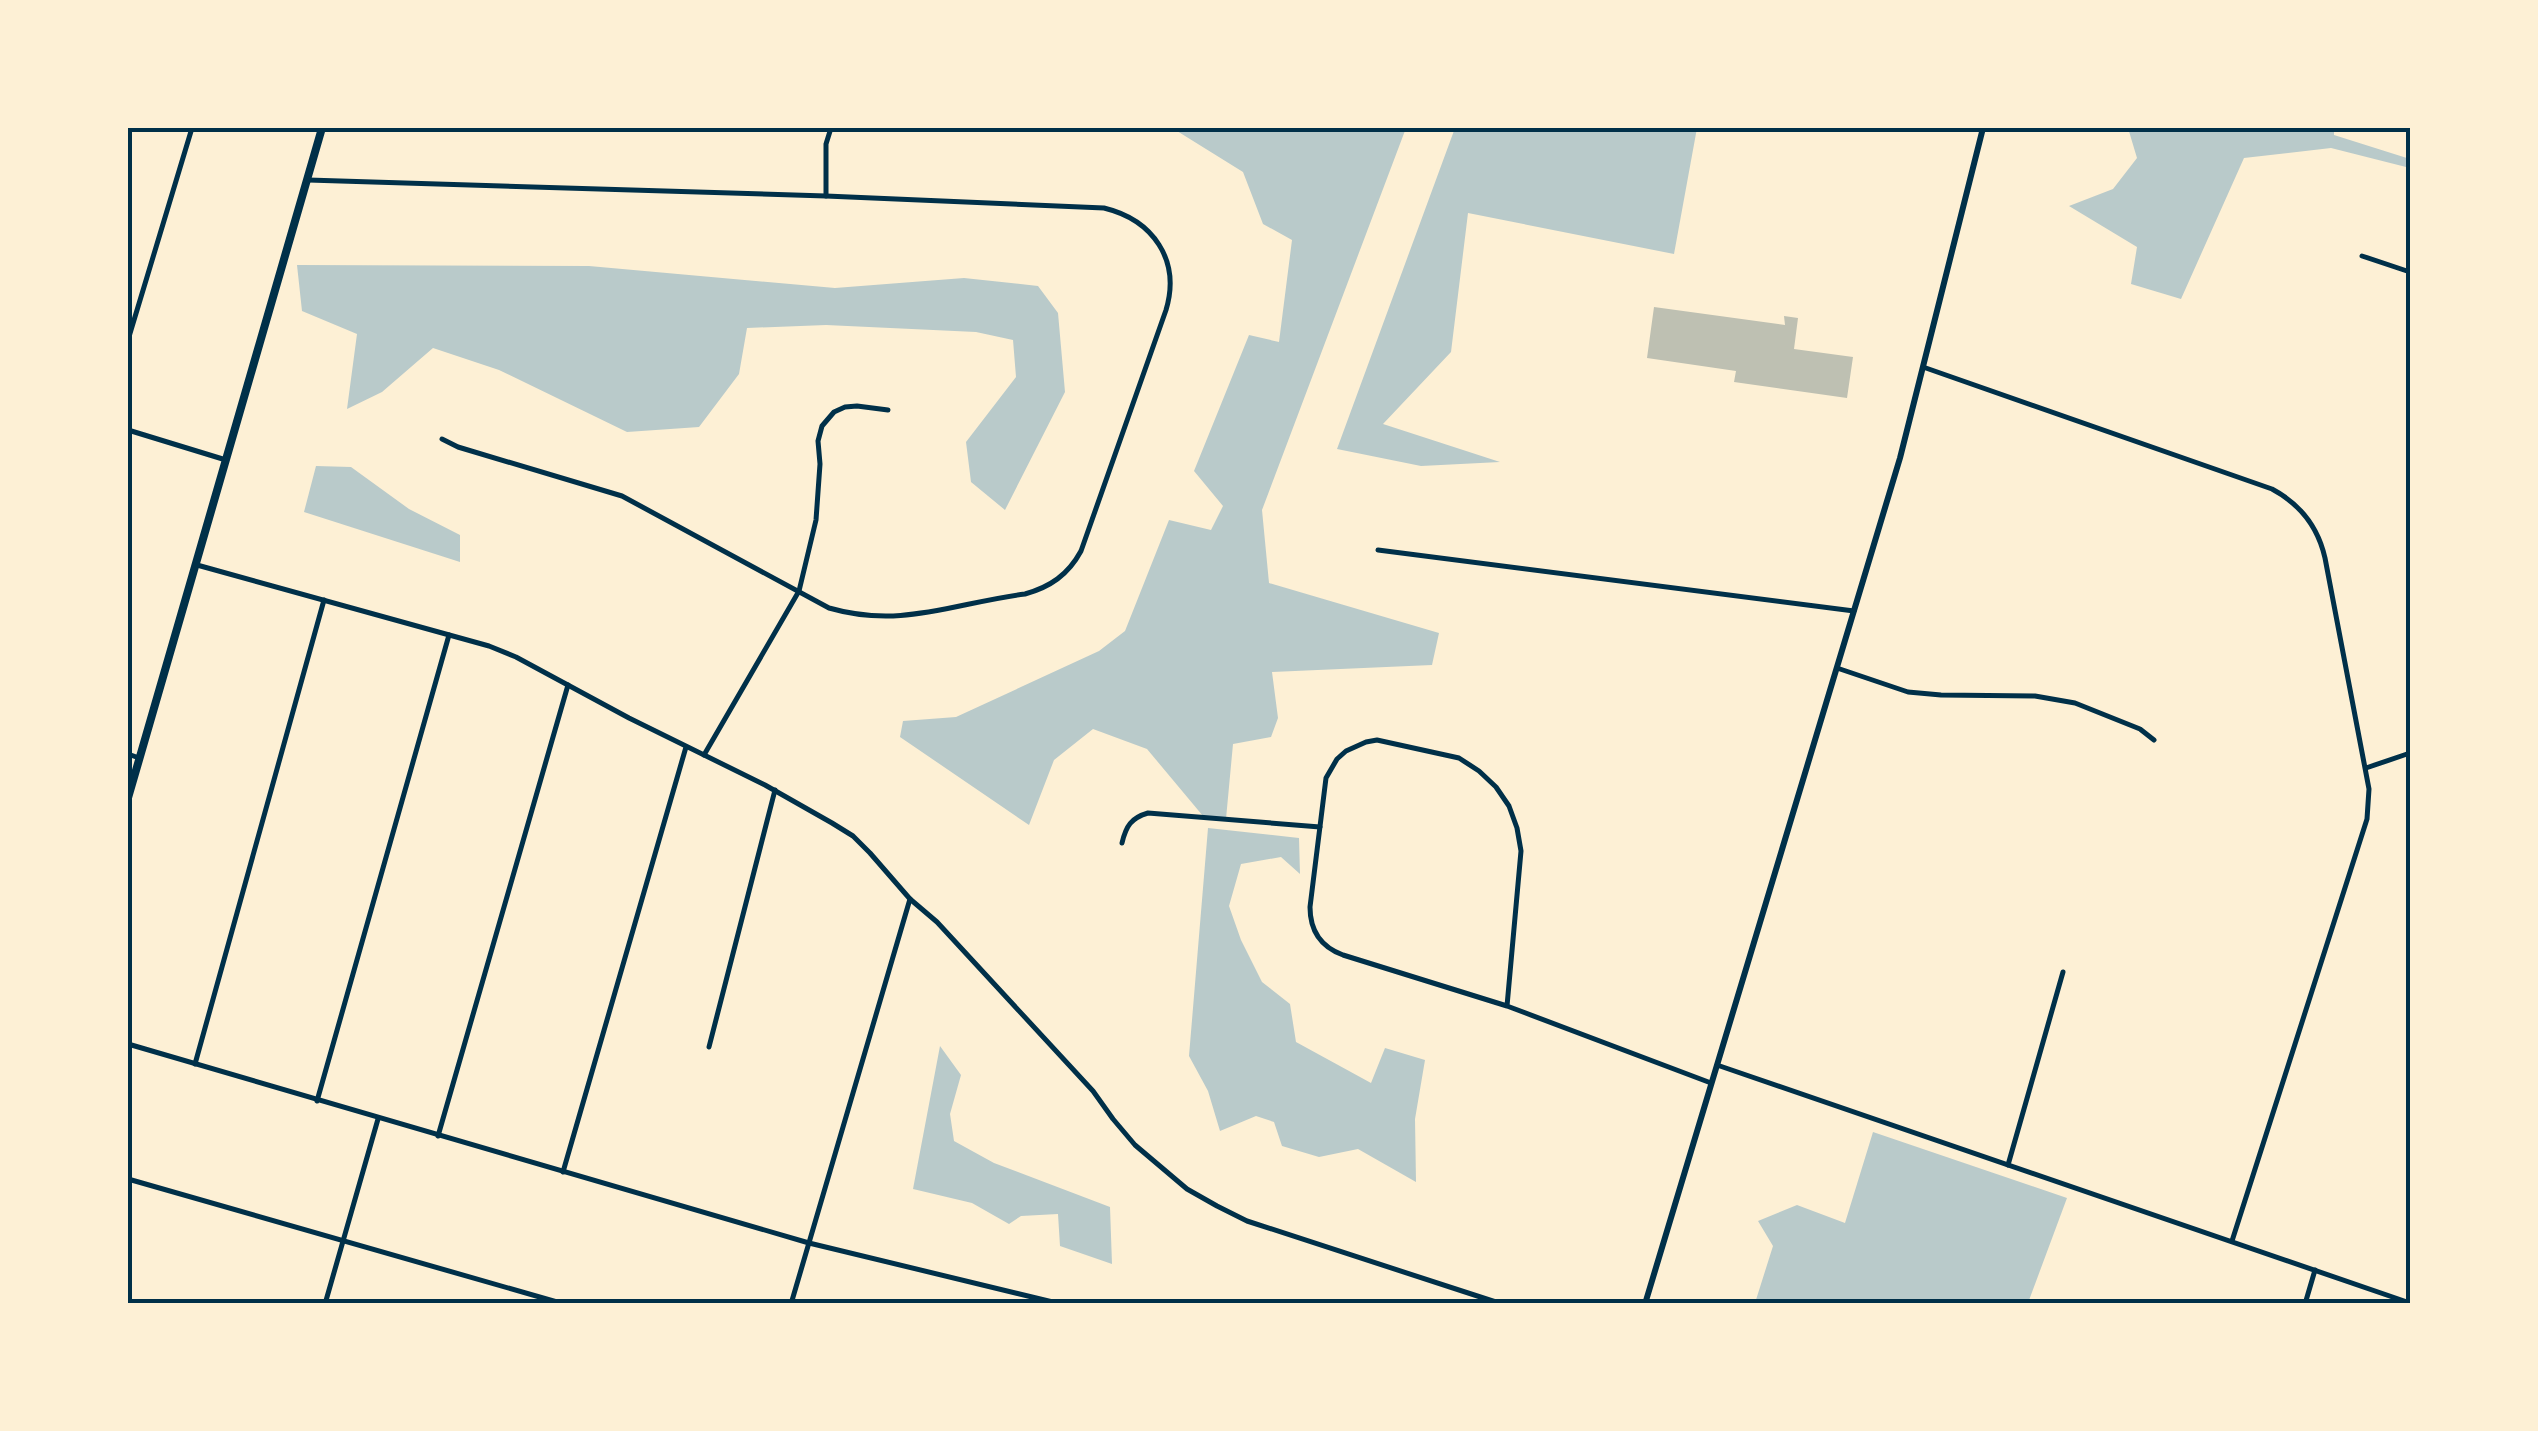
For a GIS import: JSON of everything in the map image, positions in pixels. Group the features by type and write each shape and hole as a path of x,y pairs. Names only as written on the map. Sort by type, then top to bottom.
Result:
{"main road":[{"path":"128,798 322,128"}],"street":[{"path":"128,340 192,128"},
{"path":"826,196 826,144 831,128"},
{"path":"1645,1304 1900,458 1983,128"},
{"path":"308,180 1104,208 1120,212 1147,229 1157,241 1169,271 1170,295 1081,551 1061,577 1025,594 884,618 830,608 622,496 442,439"},
{"path":"2362,256 2410,272"},
{"path":"1923,367 2263,485 2297,506 2310,521 2323,548 2369,789 2367,819 2232,1241"},
{"path":"704,755 798,592 816,520 818,441 822,426 828,417 844,408 888,410"},
{"path":"128,430 226,460"},
{"path":"1378,550 1854,611"},
{"path":"195,564 489,646 776,790 853,836 1093,1091 1135,1145 1187,1189 1248,1221 1502,1304"},
{"path":"195,1064 324,600"},
{"path":"317,1101 450,635"},
{"path":"1836,668 1908,692 2034,696 2075,702 2140,728 2154,740"},
{"path":"438,1136 568,685"},
{"path":"1508,1006 1521,851 1509,806 1488,778 1459,758 1390,742 1366,742 1346,751 1326,778 1310,916 1320,941 1334,952 1508,1006 1711,1084"},
{"path":"563,1172 686,746"},
{"path":"2365,769 2410,753"},
{"path":"128,754 139,758"},
{"path":"709,1047 776,790"},
{"path":"1122,842 1132,820 1148,813 1320,827"},
{"path":"791,1304 910,899"},
{"path":"2008,1164 2063,972"},
{"path":"128,1044 809,1243 1059,1303"},
{"path":"1717,1065 2410,1303"},
{"path":"325,1304 378,1119"},
{"path":"128,1179 564,1304"},
{"path":"2304,1304 2315,1270"}],"shaded area":[{"path":"1177,128 1406,128 1262,510 1269,583 1439,633 1432,665 1272,672 1278,718 1271,737 1233,744 1226,819 1203,816 1147,749 1093,729 1054,760 1029,825 900,737 903,721 956,717 1099,651 1125,631 1169,520 1211,530 1223,506 1194,471 1249,335 1279,342 1292,240 1263,224 1243,172"},
{"path":"1455,128 1697,128 1674,254 1468,213 1451,352 1383,424 1500,462 1421,466 1337,449"},
{"path":"2128,128 2334,128 2334,135 2410,159 2410,168 2331,148 2244,158 2181,299 2131,284 2137,247 2069,206 2113,189 2137,158"},
{"path":"297,265 589,266 835,288 964,278 1038,286 1058,313 1065,392 1005,510 971,482 966,442 1016,377 1013,340 976,332 826,325 747,328 739,374 699,427 627,432 499,370 433,348 382,392 347,409 357,334 302,311"},
{"path":"316,466 351,467 409,509 460,535 460,562 304,512"},
{"path":"1208,828 1299,838 1300,874 1281,857 1241,864 1229,906 1262,982 1290,1004 1296,1042 1371,1083 1385,1048 1425,1060 1415,1119 1416,1182 1358,1149 1319,1157 1282,1146 1274,1122 1256,1116 1220,1131 1208,1091 1189,1056"},
{"path":"940,1046 961,1075 950,1114 954,1141 994,1163 1110,1207 1112,1264 1060,1246 1058,1214 1021,1216 1009,1224 972,1203 913,1189"},
{"path":"1873,1132 2067,1198 2028,1303 1755,1303 1773,1246 1758,1221 1797,1205 1845,1223"}],"building":[{"path":"1654,307 1785,325 1784,316 1798,318 1794,349 1853,357 1847,398 1734,382 1736,371 1647,358"}]}
